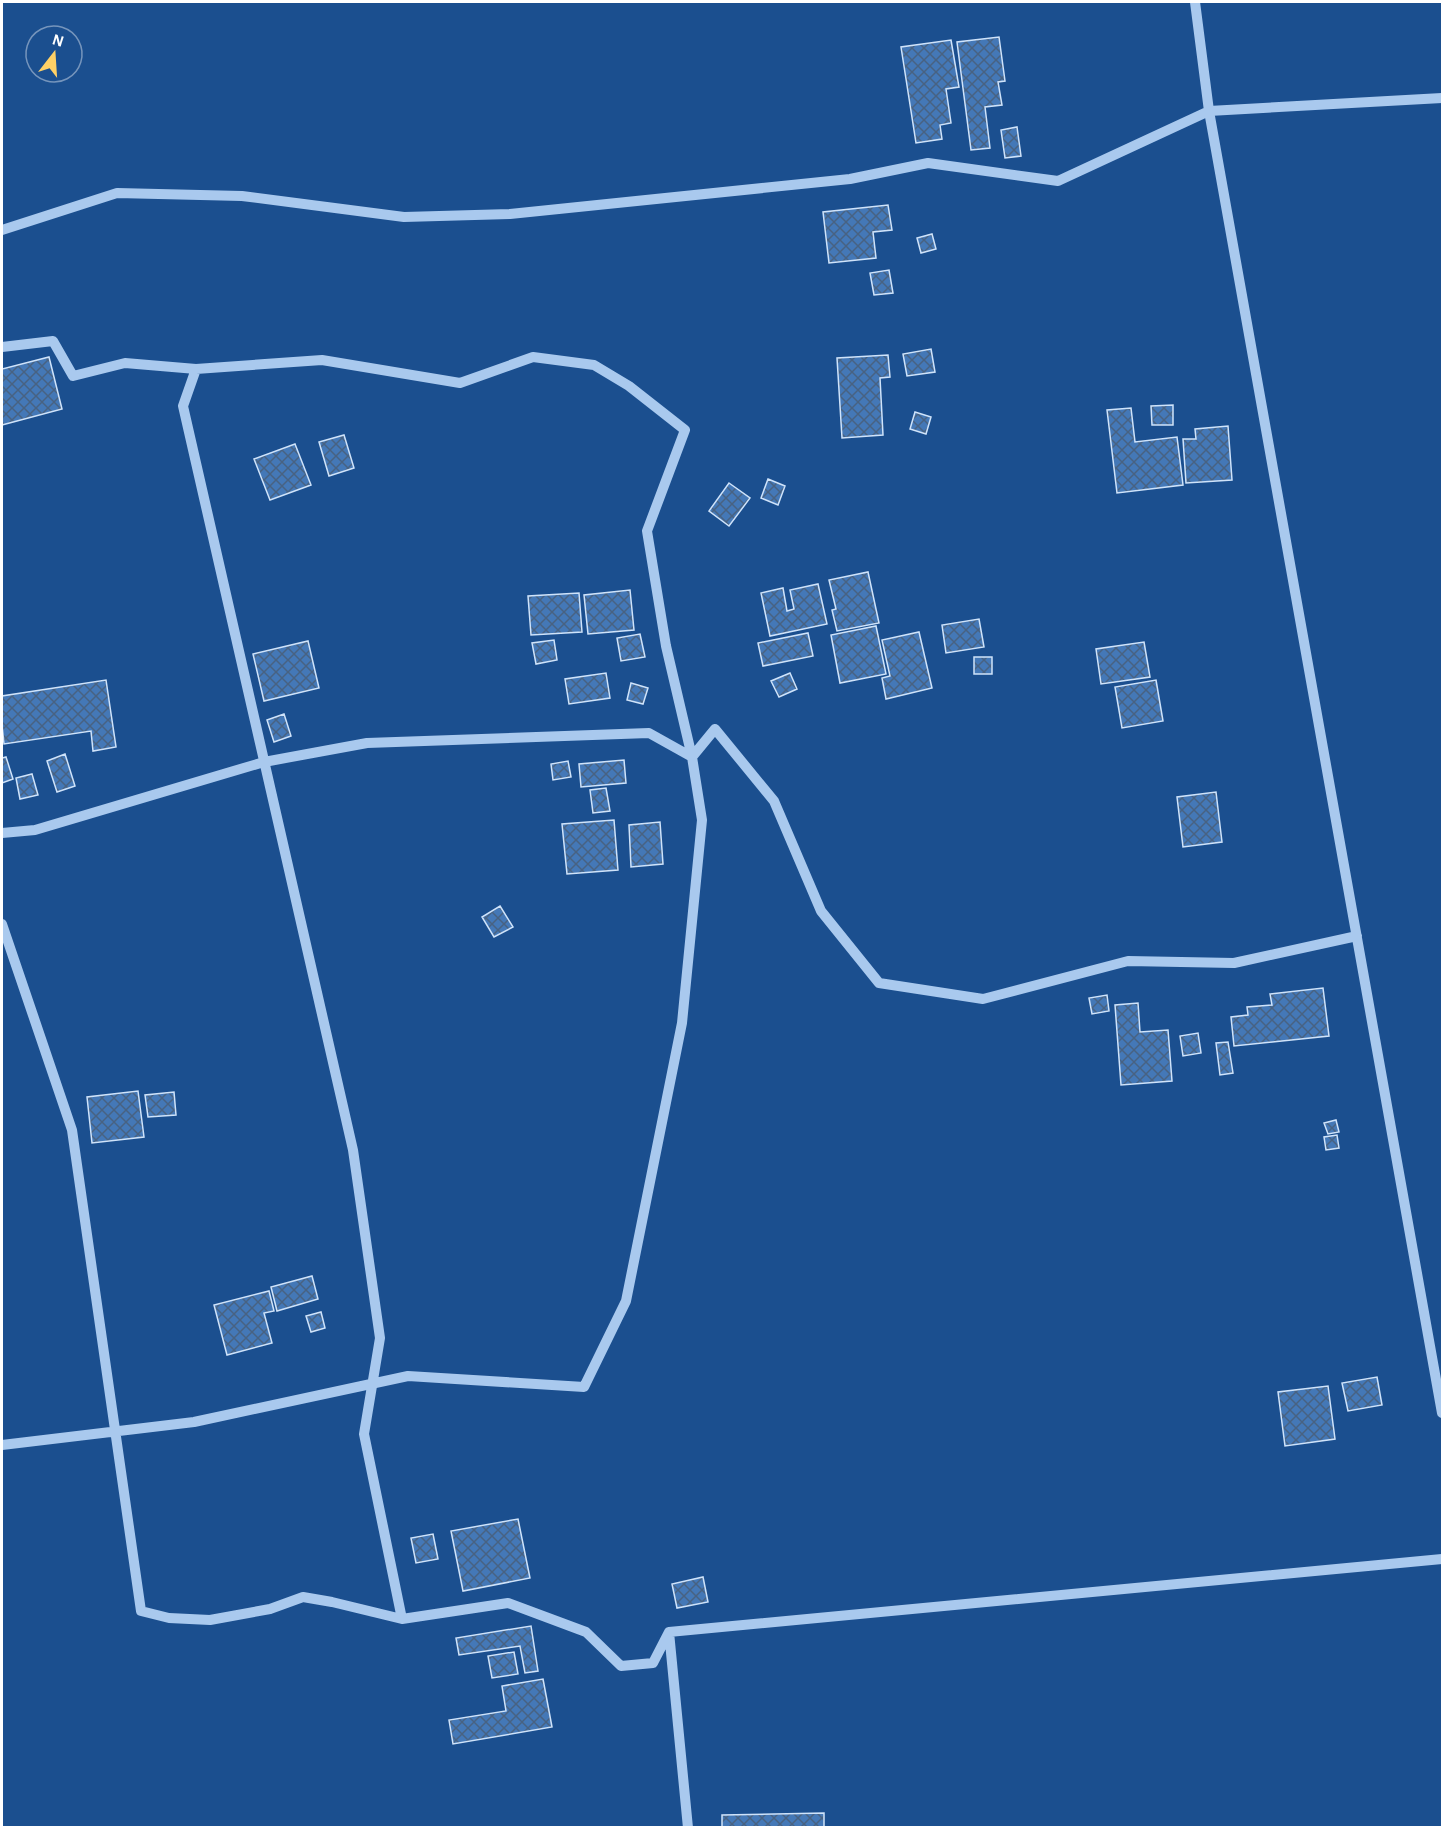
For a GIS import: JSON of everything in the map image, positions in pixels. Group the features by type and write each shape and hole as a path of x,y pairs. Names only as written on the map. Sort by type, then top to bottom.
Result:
{"street":[{"path":"1195,2 1209,111 1443,1413"},
{"path":"2,230 117,193 242,196 404,217 510,214 850,179 928,163 1058,181 1209,111 1443,98"},
{"path":"2,348 53,341 73,376 125,363 196,369 322,360 394,370 460,383 532,357 594,365 629,386 685,430 647,531 666,646 692,757 702,820 682,1023 626,1301 584,1387 408,1376 194,1422 2,1445"},
{"path":"196,369 183,406 353,1150 380,1338 364,1434 402,1618"},
{"path":"692,757 715,729 774,801 821,911 879,983 983,999 1128,961 1234,963 1357,936"},
{"path":"2,833 35,830 264,762 367,743 649,733 692,757"},
{"path":"2,924 72,1130 141,1611 169,1618 210,1620 270,1609 303,1597 402,1618 508,1604 586,1632 621,1666 652,1663 669,1632"},
{"path":"669,1632 1443,1559"},
{"path":"669,1632 688,1827"}],"building":[{"path":"999,37 1005,81 998,82 1002,105 985,107 990,148 971,150 957,42"},
{"path":"951,40 959,87 946,89 951,123 940,125 942,139 916,143 901,47"},
{"path":"1017,127 1021,156 1005,158 1001,130"},
{"path":"888,205 892,230 873,232 876,258 829,263 823,212"},
{"path":"932,234 936,249 921,253 917,238"},
{"path":"889,270 893,293 874,295 870,273"},
{"path":"931,349 935,372 907,376 903,354"},
{"path":"888,355 890,377 880,378 883,435 842,438 837,358"},
{"path":"49,357 62,409 2,425 2,369"},
{"path":"1173,405 1173,425 1152,425 1151,406"},
{"path":"1131,408 1135,442 1177,437 1183,485 1117,493 1107,410"},
{"path":"915,412 931,417 926,434 910,429"},
{"path":"1228,426 1232,480 1186,483 1183,439 1196,439 1195,429"},
{"path":"344,435 354,468 329,476 319,442"},
{"path":"295,444 311,485 270,500 254,459"},
{"path":"768,479 785,486 778,505 761,498"},
{"path":"729,483 750,498 729,526 709,511"},
{"path":"868,572 879,623 837,631 832,610 836,609 829,580"},
{"path":"818,584 827,624 770,636 761,593 783,588 787,611 794,609 790,590"},
{"path":"630,590 634,630 588,634 584,595"},
{"path":"579,593 582,632 531,635 528,596"},
{"path":"979,619 984,647 946,653 942,625"},
{"path":"876,626 886,674 840,683 831,635"},
{"path":"919,632 932,688 886,699 882,678 890,676 882,640"},
{"path":"808,633 813,656 763,666 758,643"},
{"path":"640,634 645,657 621,661 617,638"},
{"path":"554,640 557,660 536,664 532,643"},
{"path":"308,641 319,688 264,701 253,654"},
{"path":"1144,642 1150,677 1101,684 1096,649"},
{"path":"974,657 992,657 992,674 974,674"},
{"path":"606,673 610,698 569,704 565,679"},
{"path":"790,673 797,689 779,697 771,681"},
{"path":"106,680 116,747 93,751 91,731 4,744 2,696"},
{"path":"1156,680 1163,721 1122,728 1115,687"},
{"path":"631,683 648,688 643,704 627,700"},
{"path":"284,714 291,736 274,742 267,720"},
{"path":"65,754 75,786 57,792 47,761"},
{"path":"6,757 13,779 2,783 2,758"},
{"path":"624,760 626,783 581,787 579,764"},
{"path":"568,761 571,777 553,780 551,764"},
{"path":"32,774 38,795 20,799 16,778"},
{"path":"606,788 610,811 593,813 590,790"},
{"path":"1216,792 1222,842 1183,847 1177,797"},
{"path":"614,820 618,870 567,874 562,824"},
{"path":"660,822 663,864 631,867 629,825"},
{"path":"500,906 513,927 494,937 482,917"},
{"path":"1323,988 1329,1036 1234,1046 1231,1017 1248,1015 1247,1007 1272,1005 1270,994"},
{"path":"1107,995 1109,1011 1092,1014 1089,998"},
{"path":"1138,1003 1140,1032 1168,1030 1172,1081 1121,1085 1115,1005"},
{"path":"1198,1033 1201,1053 1183,1056 1180,1036"},
{"path":"1228,1042 1233,1073 1220,1075 1216,1043"},
{"path":"138,1091 144,1137 92,1143 87,1097"},
{"path":"174,1092 176,1115 148,1117 145,1095"},
{"path":"1336,1120 1339,1132 1328,1134 1324,1123"},
{"path":"1337,1135 1339,1148 1326,1150 1324,1137"},
{"path":"312,1276 318,1299 277,1311 271,1287"},
{"path":"269,1291 274,1311 264,1313 272,1343 227,1355 214,1305"},
{"path":"321,1312 325,1328 311,1332 306,1316"},
{"path":"1377,1377 1382,1405 1348,1411 1342,1383"},
{"path":"1328,1386 1335,1439 1285,1446 1278,1392"},
{"path":"518,1519 530,1578 463,1591 451,1531"},
{"path":"433,1534 438,1559 416,1563 411,1538"},
{"path":"703,1577 708,1602 677,1608 672,1584"},
{"path":"531,1626 538,1671 525,1673 520,1646 459,1655 456,1638"},
{"path":"514,1652 518,1674 492,1678 488,1656"},
{"path":"543,1679 552,1727 453,1744 449,1720 506,1711 502,1686"},
{"path":"824,1813 824,1828 722,1828 722,1815"}]}
